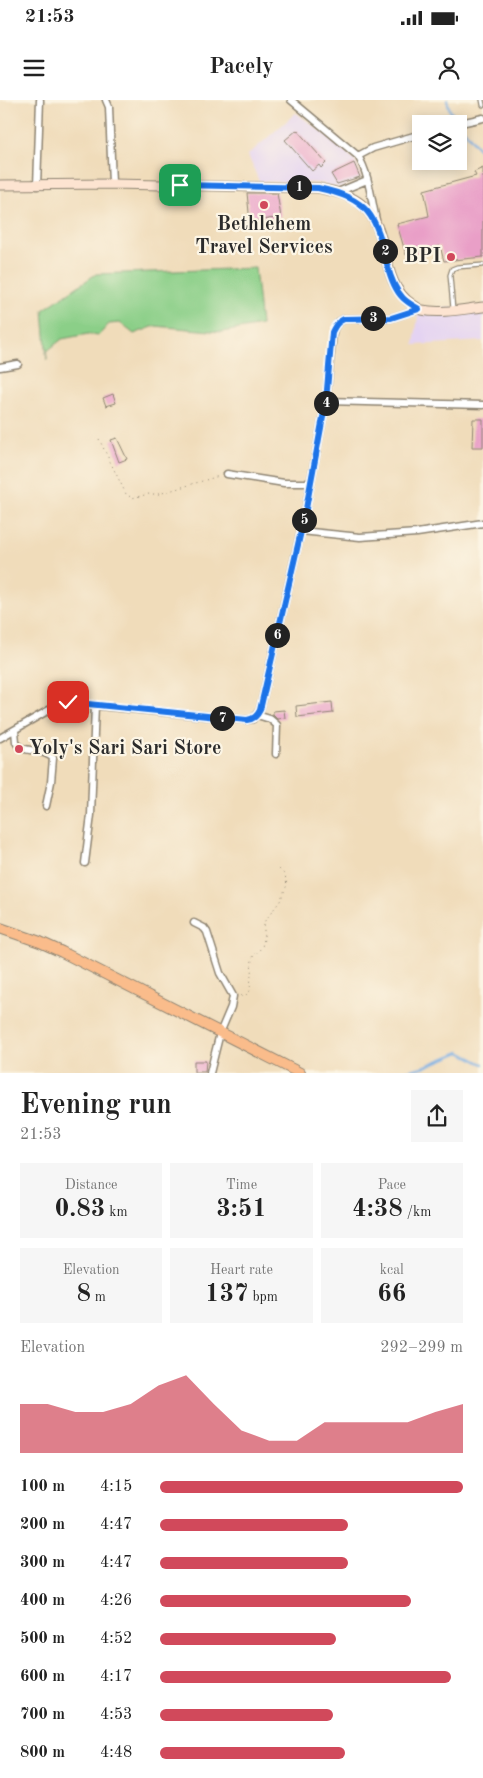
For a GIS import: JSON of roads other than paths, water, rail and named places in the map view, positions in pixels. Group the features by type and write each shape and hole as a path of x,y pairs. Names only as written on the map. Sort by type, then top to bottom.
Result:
{"main road":[{"path":"0,185 112,184 318,188 338,192 361,204 377,224 390,276 395,288 404,299 419,309 432,311 483,307"},
{"path":"0,928 62,952 300,1073"}],"street":[{"path":"37,186 40,100"},
{"path":"106,100 109,107 112,184"},
{"path":"291,100 358,156 367,180 377,224"},
{"path":"467,122 483,118"},
{"path":"358,156 373,148 412,137"},
{"path":"338,192 367,180"},
{"path":"0,738 68,702 247,720 253,719 257,715 260,710 301,531 326,401 332,332 339,322 344,319 391,318 419,309"},
{"path":"0,367 18,364"},
{"path":"326,401 483,405"},
{"path":"227,474 284,483 310,483"},
{"path":"301,531 360,537 417,533 483,523"},
{"path":"85,863 90,815 95,705"},
{"path":"257,715 266,717 277,725 276,754"},
{"path":"15,730 18,747 28,751 42,752 52,758 52,782 46,806"},
{"path":"194,923 204,928 220,973 232,996 231,1006 220,1033 210,1073"}],"lane":[{"path":"482,100 483,105"},
{"path":"454,310 450,275 452,270 457,267 483,265"}],"waterway":[{"path":"447,100 450,111 454,115"},
{"path":"467,133 479,149"},
{"path":"399,1073 426,1066 460,1052 483,1064"}],"place":[{"name":"Bethlehem Travel Services","path":"264,205"},
{"name":"BPI","path":"451,257"},
{"name":"Yoly's Sari Sari Store","path":"19,749"}]}
